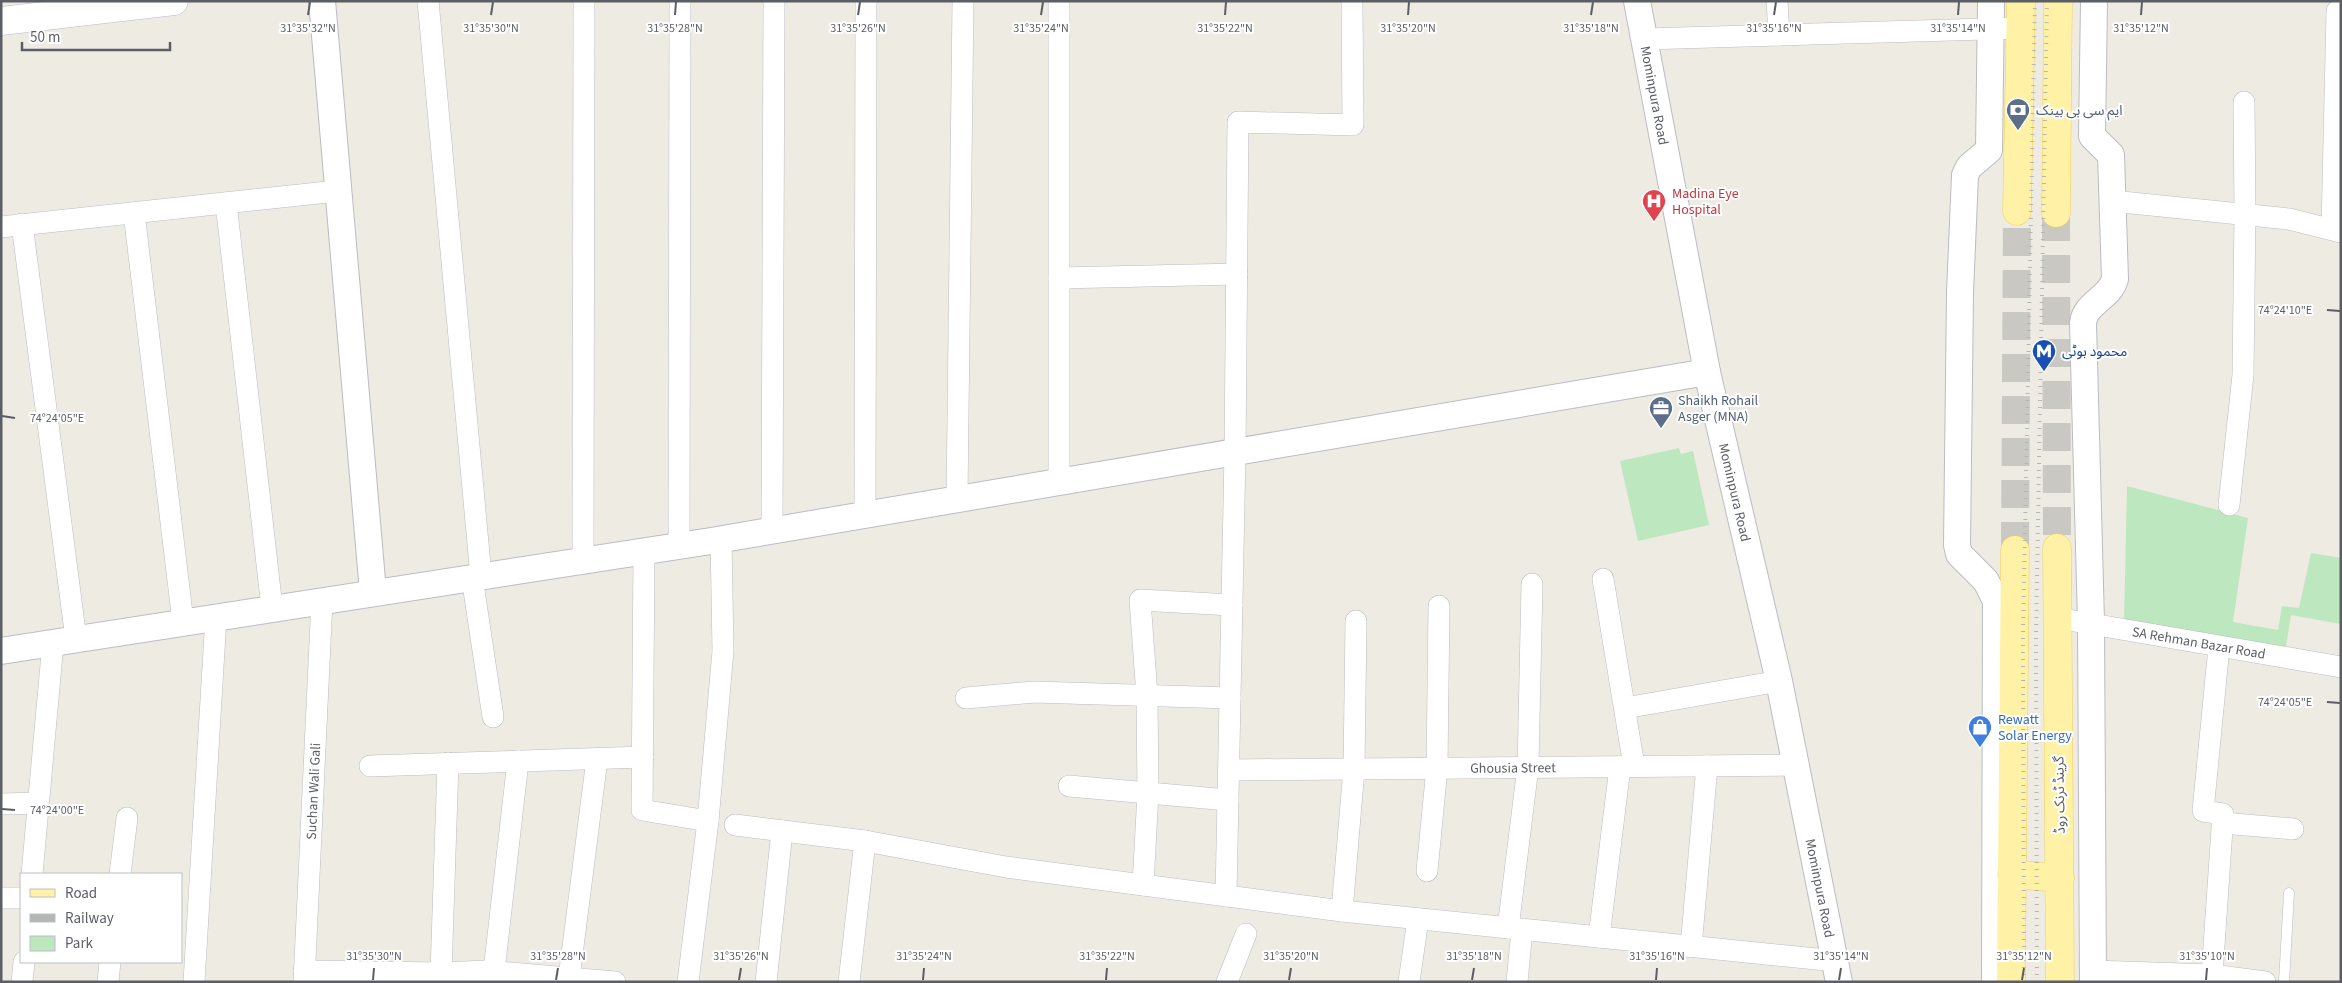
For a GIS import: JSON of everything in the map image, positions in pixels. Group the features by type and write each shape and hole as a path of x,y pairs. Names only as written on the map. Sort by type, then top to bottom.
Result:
{"main road":[{"path":"1,21 174,1"},
{"path":"2056,213 2058,1"},
{"path":"2017,211 2021,14"},
{"name":"گرینڈ ٹرنک روڈ","path":"2057,548 2060,982"},
{"path":"2011,982 2015,550"},
{"path":"2011,874 2060,878"}],"street":[{"path":"322,1 373,592"},
{"path":"428,1 476,576 493,717"},
{"path":"583,560 584,1"},
{"path":"679,545 680,1"},
{"path":"772,530 774,1"},
{"path":"865,515 866,1"},
{"path":"957,499 963,1"},
{"path":"1059,1 1059,482"},
{"path":"1226,896 1235,453 1238,122 1353,125 1352,1"},
{"name":"Mominpura Road","path":"1637,1 1707,372 1779,681 1837,971"},
{"path":"1777,1 1779,35"},
{"path":"1991,1 1989,150 1969,167 1965,175 1960,293 1957,545 1959,554 1986,581 1996,601 1995,982"},
{"path":"2094,1 2092,136 2111,155 2114,283 2087,311 2083,323 2091,622 2093,976 2212,975 2265,982"},
{"path":"2112,201 2290,219 2336,230 2337,11"},
{"path":"1645,39 1991,30 2021,14"},
{"path":"2229,505 2243,375 2244,102"},
{"path":"32,873 39,802 64,641 12,226 337,191"},
{"path":"226,204 272,608"},
{"path":"134,213 183,622"},
{"path":"1059,278 1237,274"},
{"path":"1,651 721,539 1707,372"},
{"path":"688,982 708,821 723,651 721,539"},
{"path":"644,551 642,810 708,821"},
{"path":"1599,937 1627,766 1624,708 1603,579"},
{"path":"1516,982 1515,929 1528,767 1532,584"},
{"name":"Suchan Wali Gali","path":"304,976 322,600"},
{"path":"1143,885 1148,793 1147,696 1140,600 1232,605"},
{"path":"1427,871 1437,768 1439,606"},
{"path":"194,982 216,617"},
{"name":"SA Rehman Bazar Road","path":"2057,618 2091,622 2220,647 2341,667"},
{"path":"1342,911 1354,769 1356,621"},
{"path":"2212,975 2223,814 2203,811 2220,647"},
{"path":"1624,708 1779,681"},
{"path":"966,698 1034,692 1230,698"},
{"path":"370,766 643,757"},
{"path":"569,978 597,759"},
{"path":"494,971 518,761"},
{"path":"434,976 448,763"},
{"name":"Ghousia Street","path":"1229,770 1797,765"},
{"path":"1692,947 1708,766"},
{"path":"1069,786 1228,800"},
{"path":"1,804 39,802"},
{"path":"120,873 126,818"},
{"path":"2222,823 2293,829"},
{"path":"735,825 865,841 1006,867 1342,911 1692,947 1837,971"},
{"path":"766,982 782,831"},
{"path":"849,982 865,841"},
{"path":"1,898 20,898"},
{"path":"1409,982 1418,919"},
{"path":"1234,980 1246,934"},
{"path":"22,982 24,963"},
{"path":"108,982 110,963"},
{"path":"304,976 434,976 494,971 529,978 569,978 615,982"}],"lane":[{"path":"2284,982 2289,893"}],"green space":[{"path":"1679,448 1681,454 1693,451 1709,525 1638,541 1620,461"},
{"path":"2127,486 2248,518 2233,622 2278,630 2282,606 2299,608 2311,553 2341,558 2341,624 2291,615 2285,652 2124,623"}],"tunnel":[{"path":"2015,550 2017,211"},
{"path":"2056,213 2057,548"}],"railway":[{"path":"2024,982 2023,638 2035,1"},
{"path":"2037,982 2036,637 2047,1"}],"place":[{"name":"ایم سی بی بینک","path":"2018,131"},
{"name":"Madina Eye Hospital","path":"1654,222"},
{"name":"محمود بوٹی","path":"2044,372"},
{"name":"Shaikh Rohail Asger (MNA)","path":"1661,429"},
{"name":"Rewatt Solar Energy","path":"1980,748"}]}
